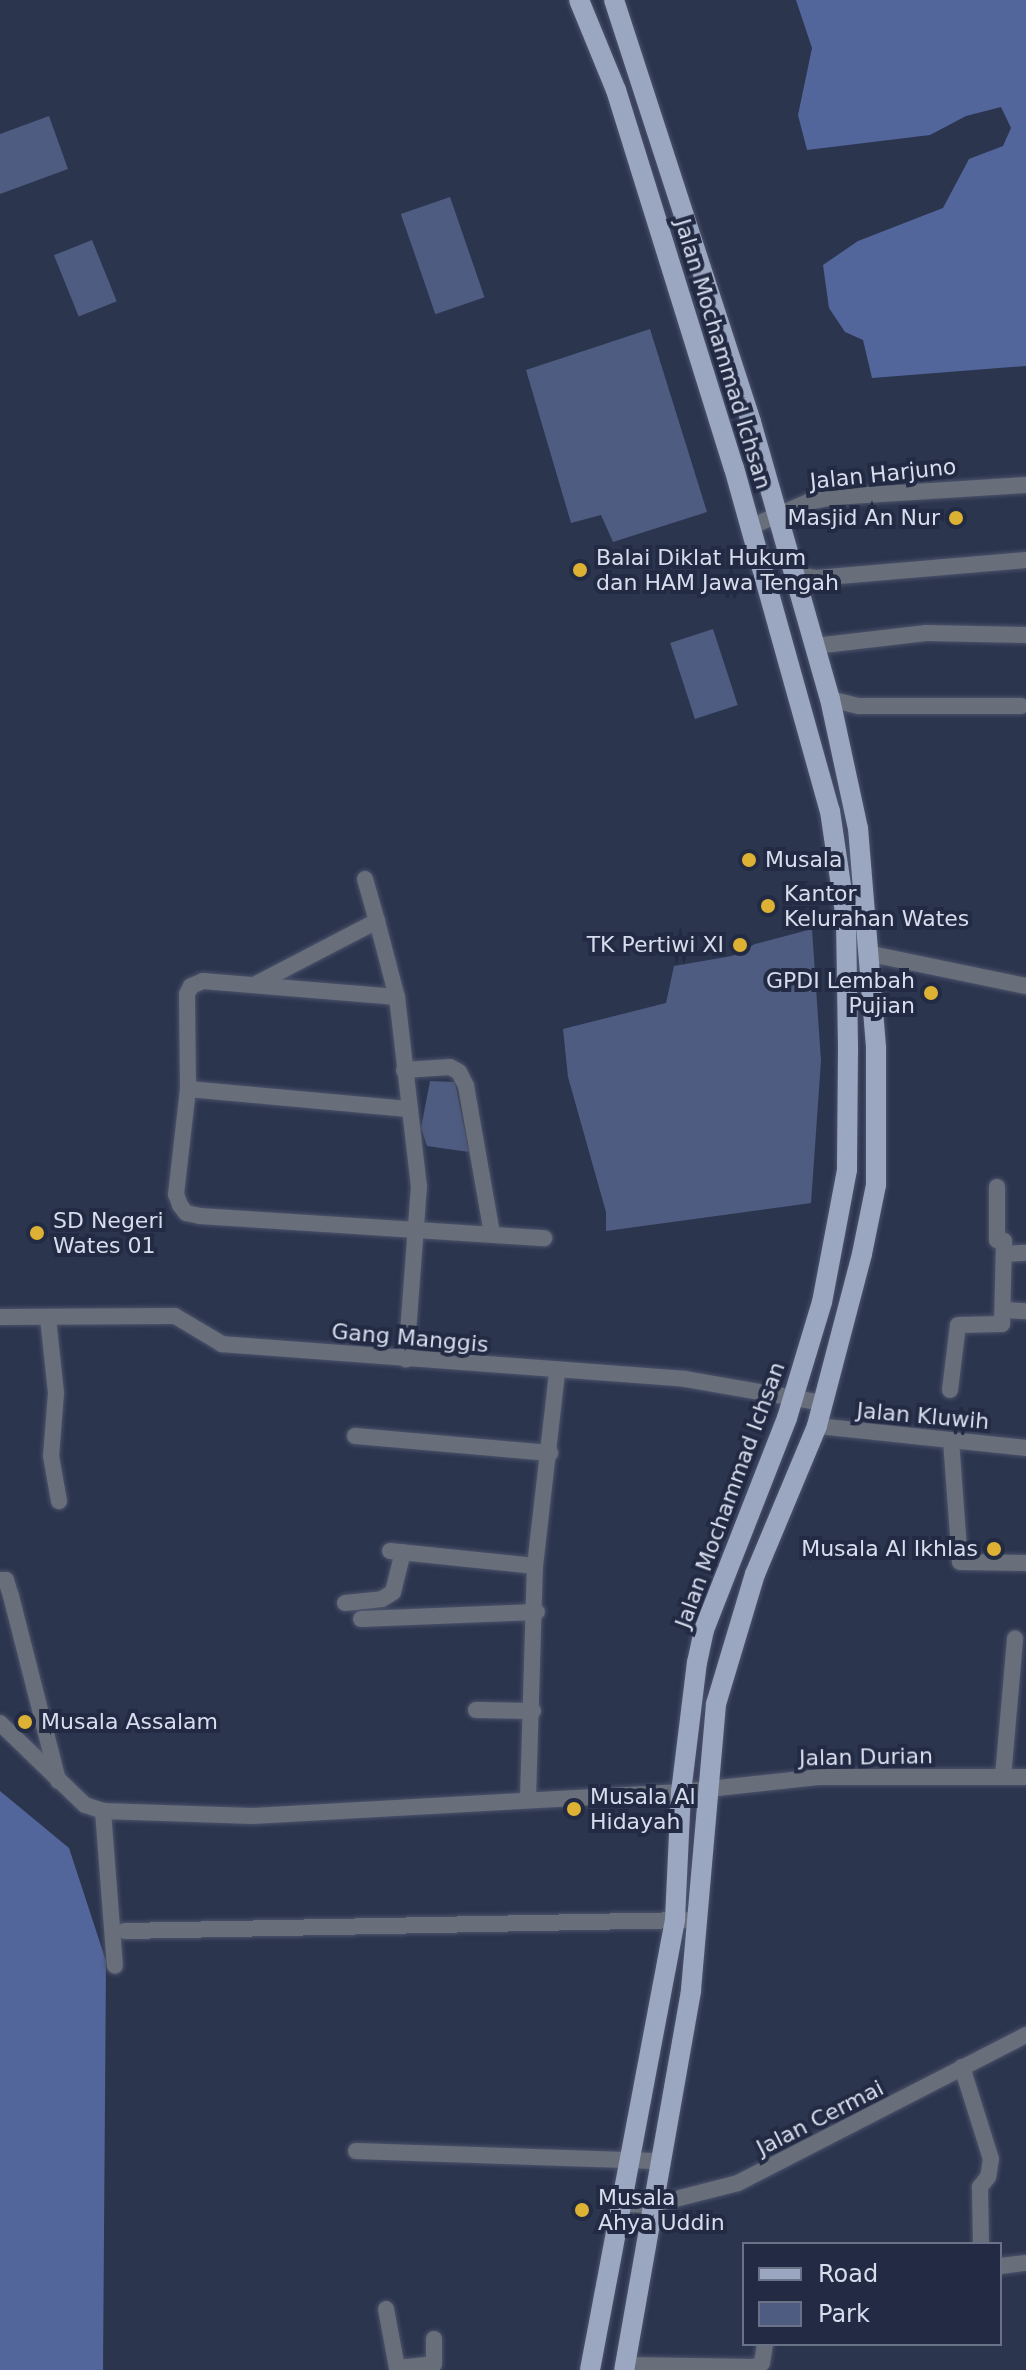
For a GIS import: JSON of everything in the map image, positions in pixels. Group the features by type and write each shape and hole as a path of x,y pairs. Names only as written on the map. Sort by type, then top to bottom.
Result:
{"main road":[{"name":"Jalan Mochammad Ichsan","path":"579,0 616,90 750,527 830,811 846,919 848,1050 847,1170 822,1302 787,1418 704,1630 681,1792 675,1920 590,2370"},
{"name":"Jalan Mochammad Ichsan","path":"614,0 644,81 830,699 858,828 871,954 876,1048 876,1185 823,1403 817,1426 730,1644 716,1704 699,1921 662,2161 624,2368"},
{"path":"848,1050 876,1048"},
{"path":"787,1418 817,1426"}],"street":[{"name":"Jalan Harjuno","path":"750,527 776,514 834,497 1026,485"},
{"path":"793,574 816,578 1026,560"},
{"path":"815,646 926,633 1026,635"},
{"path":"830,699 859,706 1021,706"},
{"path":"365,879 397,997 419,1186 406,1360"},
{"path":"254,985 377,921"},
{"path":"871,954 1026,986"},
{"path":"397,997 203,981 191,986 187,994 188,1089 176,1194 186,1213 544,1238"},
{"path":"404,1070 450,1067 459,1072 466,1086 492,1233"},
{"path":"188,1089 408,1109"},
{"path":"950,1390 958,1325 1000,1326 1004,1310 1004,1241 997,1240 997,1187"},
{"path":"1004,1254 1026,1253"},
{"path":"1004,1310 1026,1311"},
{"name":"Gang Manggis","path":"0,1317 175,1316 222,1344 557,1373 685,1379 823,1403"},
{"path":"48,1318 56,1393 51,1456 59,1501"},
{"path":"528,1799 537,1612 535,1566 557,1373"},
{"name":"Jalan Kluwih","path":"817,1426 1026,1448"},
{"path":"355,1436 550,1453"},
{"path":"951,1440 960,1562 1026,1563"},
{"path":"345,1603 382,1599 393,1592 396,1551 535,1566"},
{"path":"0,1580 6,1580 11,1596 58,1781"},
{"path":"361,1619 537,1612"},
{"path":"1003,1777 1015,1639"},
{"path":"476,1710 533,1711"},
{"path":"0,1723 85,1805 103,1811 115,1966"},
{"name":"Jalan Durian","path":"103,1811 253,1816 681,1792 820,1777 1026,1777"},
{"path":"125,1931 699,1921"},
{"name":"Jalan Cermai","path":"623,2204 652,2205 702,2196 780,2165 1026,2035"},
{"path":"962,2067 991,2159 988,2177 980,2187 981,2242"},
{"path":"356,2151 662,2161"},
{"path":"1002,2266 1026,2263"},
{"path":"386,2309 395,2366 428,2368 435,2363 434,2339"},
{"path":"624,2368 755,2367 762,2363 765,2346"}],"green space":[{"path":"49,116 68,169 0,194 0,134"},
{"path":"450,197 485,297 435,314 401,214"},
{"path":"92,240 117,301 79,317 54,255"},
{"path":"650,329 707,512 613,542 601,515 571,523 526,370"},
{"path":"713,629 738,705 695,719 670,643"},
{"path":"812,929 821,1061 811,1203 606,1231 606,1212 568,1077 563,1029 666,1003 674,966 732,956 755,944"},
{"path":"430,1081 455,1082 469,1152 427,1146 421,1128"}],"shaded area":[{"path":"796,0 1026,0 1026,366 872,378 863,340 845,332 829,308 823,265 858,241 943,208 969,159 1003,146 1011,128 1001,107 966,116 930,135 807,150 798,115 812,48"},
{"path":"0,1791 69,1848 106,1961 103,2370 0,2370"}],"place":[{"name":"Masjid An Nur","path":"956,518"},
{"name":"Balai Diklat Hukum dan HAM Jawa Tengah","path":"580,570"},
{"name":"Musala","path":"749,860"},
{"name":"Kantor Kelurahan Wates","path":"768,906"},
{"name":"TK Pertiwi XI","path":"740,945"},
{"name":"GPDI Lembah Pujian","path":"931,993"},
{"name":"SD Negeri Wates 01","path":"37,1233"},
{"name":"Musala Al Ikhlas","path":"994,1549"},
{"name":"Musala Assalam","path":"25,1722"},
{"name":"Musala Al Hidayah","path":"574,1809"},
{"name":"Musala Ahya Uddin","path":"582,2210"}]}
